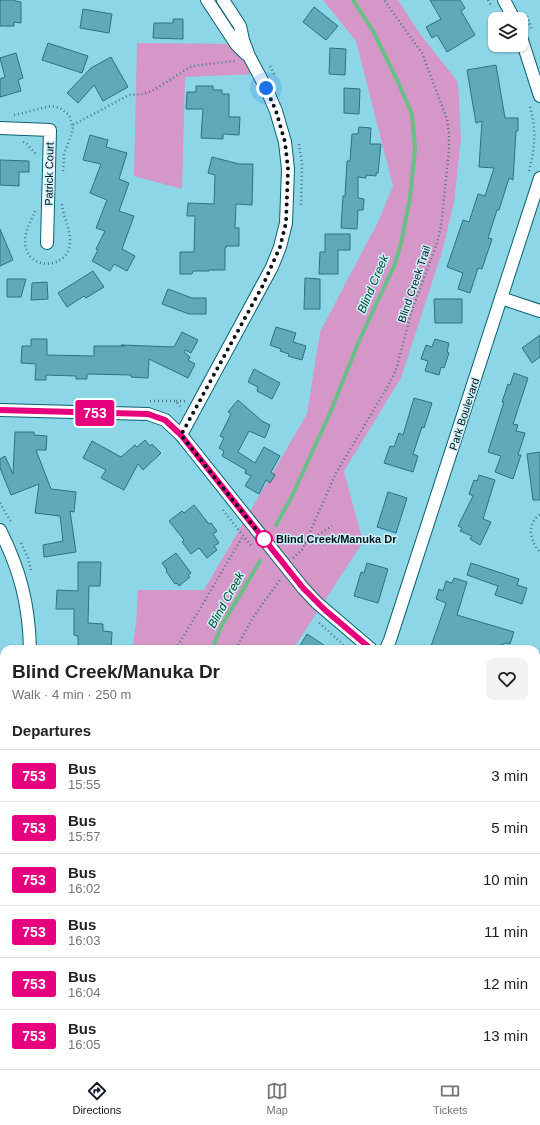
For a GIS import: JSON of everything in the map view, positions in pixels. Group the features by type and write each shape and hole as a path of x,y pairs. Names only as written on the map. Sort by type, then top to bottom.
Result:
{"street":[{"path":"181,435 272,267 280,247 286,223 288,169 285,142 276,111 266,88 244,59 236,44 206,0"},
{"path":"223,0 240,26 243,40 244,59"},
{"path":"504,0 510,12"},
{"path":"526,52 540,96"},
{"name":"Patrick Court","path":"0,128 50,130 47,243"},
{"name":"Park Boulevard","path":"388,645 540,178"},
{"path":"501,298 540,311"},
{"path":"0,410 148,414 165,420 181,435 259,533 284,560 309,595 366,645"},
{"path":"0,530 10,551 24,592 29,622 30,645"}],"path":[{"name":"Blind Creek Trail","path":"284,560 301,552 336,473 396,370 412,310 437,243 441,226 449,150 449,133 446,119 422,53 384,0"},
{"path":"525,11 533,32"},
{"path":"73,124 129,95 143,94 152,91 192,66 244,59"},
{"path":"269,65 278,81"},
{"path":"528,173 534,150 535,139 534,119 529,103"},
{"path":"22,142 27,144 34,151 37,157"},
{"path":"299,142 302,164 300,209"},
{"path":"35,208 26,235 25,241 27,251 29,256 37,262 47,264 53,263"},
{"path":"176,401 183,402 188,399"},
{"path":"220,507 257,553"},
{"path":"540,515 532,524 530,532 535,546 540,552"},
{"path":"305,544 332,526"},
{"path":"178,645 243,536"},
{"path":"239,645 253,617 280,580 275,574"}],"shaded area":[{"path":"323,0 398,0 420,34 458,82 461,139 454,202 442,252 401,378 344,471 363,542 296,645 133,645 136,624 138,590 204,590 307,414 320,332 379,220 393,186 356,41"},
{"path":"137,43 236,44 259,74 185,77 182,189 134,176"}],"building":[{"path":"0,0 15,0 21,2 21,23 14,22 14,26 0,26"},
{"path":"430,0 460,0 465,8 461,11 475,35 447,52 437,35 432,38 426,27 441,19"},
{"path":"314,7 338,26 326,40 303,22"},
{"path":"83,9 112,14 109,33 80,28"},
{"path":"173,19 183,19 183,39 153,38 154,23 173,23"},
{"path":"48,43 88,56 82,73 42,60"},
{"path":"330,48 346,49 345,75 329,74"},
{"path":"16,53 23,78 18,80 21,91 0,97 0,79 5,77 0,58"},
{"path":"111,57 128,87 103,101 94,85 78,103 67,93 91,68"},
{"path":"496,65 505,118 518,118 513,180 509,178 488,238 492,239 482,269 478,268 470,293 458,289 463,273 447,267 463,220 469,222 478,194 485,196 494,168 479,167 482,121 476,123 467,70"},
{"path":"196,86 213,86 213,90 222,90 222,94 229,94 229,117 240,117 239,135 223,134 223,139 201,138 203,109 186,109 187,92 196,92"},
{"path":"344,88 360,89 359,114 344,113"},
{"path":"359,127 371,128 370,144 381,144 378,173 376,173 376,176 366,175 366,178 358,177 358,198 364,199 363,210 358,210 357,229 341,228 347,161 350,161 352,134 358,134"},
{"path":"90,135 108,140 106,147 127,153 119,179 129,183 119,211 134,216 122,249 135,256 127,271 114,264 110,271 92,261 105,231 96,228 107,200 90,193 101,164 83,160"},
{"path":"212,157 239,164 253,164 252,205 236,204 235,228 239,228 239,246 226,246 225,270 193,271 192,274 180,274 180,252 194,252 195,216 187,216 188,203 214,204 215,175 208,173"},
{"path":"0,160 29,161 29,172 19,172 19,186 0,185"},
{"path":"0,229 13,260 0,266"},
{"path":"325,234 350,234 350,250 338,250 338,274 319,274 320,252 325,252"},
{"path":"93,271 104,287 86,298 84,296 67,307 58,293"},
{"path":"305,278 320,279 320,309 304,309"},
{"path":"7,279 26,279 21,297 7,297"},
{"path":"47,282 48,299 31,300 32,283"},
{"path":"168,289 192,298 206,298 206,314 189,314 162,304"},
{"path":"434,299 462,299 462,323 435,323"},
{"path":"276,327 296,333 293,342 306,346 302,360 288,356 289,354 280,351 281,349 270,345"},
{"path":"182,332 198,340 191,353 185,350 184,352 190,357 188,360 195,364 188,378 149,359 148,378 131,377 131,375 87,374 87,379 76,379 76,376 46,375 46,380 35,380 36,364 21,363 22,346 31,346 31,339 47,339 47,355 94,356 94,346 125,346 121,345 174,347"},
{"path":"540,335 540,357 532,363 522,348"},
{"path":"435,339 449,343 447,352 449,353 444,368 441,367 439,375 425,371 428,361 421,359 426,345 432,347"},
{"path":"254,369 280,383 272,399 257,391 258,387 248,382"},
{"path":"514,373 528,378 513,424 518,425 516,431 525,433 518,455 521,455 513,479 495,472 501,456 488,452 504,402 502,402 508,384 510,385"},
{"path":"414,398 432,403 424,428 422,427 413,454 418,456 413,472 384,463 390,446 394,447 399,433 403,435"},
{"path":"238,400 262,421 270,425 265,438 249,431 238,452 255,463 264,447 280,456 271,472 275,475 270,483 266,480 259,494 245,486 251,476 245,473 246,470 222,456 224,451 219,448 224,438 220,436 231,414 228,412"},
{"path":"15,432 34,432 34,435 47,436 46,450 36,450 51,489 76,492 74,512 70,511 76,552 44,557 43,545 63,541 60,516 35,513 39,484 11,495 0,468 0,459 5,456 13,474"},
{"path":"145,440 150,446 152,444 161,453 143,470 138,464 124,490 101,478 106,470 83,458 92,441 121,457 135,445 137,447"},
{"path":"540,452 540,500 533,500 527,454"},
{"path":"479,475 495,480 483,519 491,522 480,545 470,539 472,536 460,531 462,528 458,526 473,496 469,494 474,480 477,481"},
{"path":"388,492 407,498 396,533 377,527"},
{"path":"194,505 209,524 211,523 217,531 213,534 219,543 214,546 217,550 207,558 199,548 191,554 182,542 184,540 169,521 182,511 184,513"},
{"path":"176,553 191,573 188,575 190,577 179,586 177,583 175,584 162,563"},
{"path":"78,562 101,562 100,586 89,586 88,623 103,624 103,631 112,632 111,645 78,645 78,636 74,635 74,609 56,609 57,590 78,591"},
{"path":"367,563 388,569 378,603 354,596 361,572 364,573"},
{"path":"471,563 519,579 517,585 527,588 522,604 495,595 498,586 467,575"},
{"path":"454,578 467,582 457,615 514,632 510,644 431,645 446,603 436,599 439,589 443,591 446,581 452,583"},
{"path":"307,634 324,645 300,645"}],"waterway":[{"name":"Blind Creek","path":"276,525 293,494 330,413 359,341 395,264 410,198 415,148 412,114 373,31 353,0"},
{"name":"Blind Creek","path":"214,645 222,625 260,561"}],"bus line":[{"name":"753","path":"0,410 148,414 165,420 181,435 309,595 366,645"}],"place":[{"name":"Blind Creek/Manuka Dr","path":"264,539"}],"route":[{"path":"264,539 266,542 181,435 272,267 280,247 286,223 288,169 285,142 276,111 266,88"}]}
